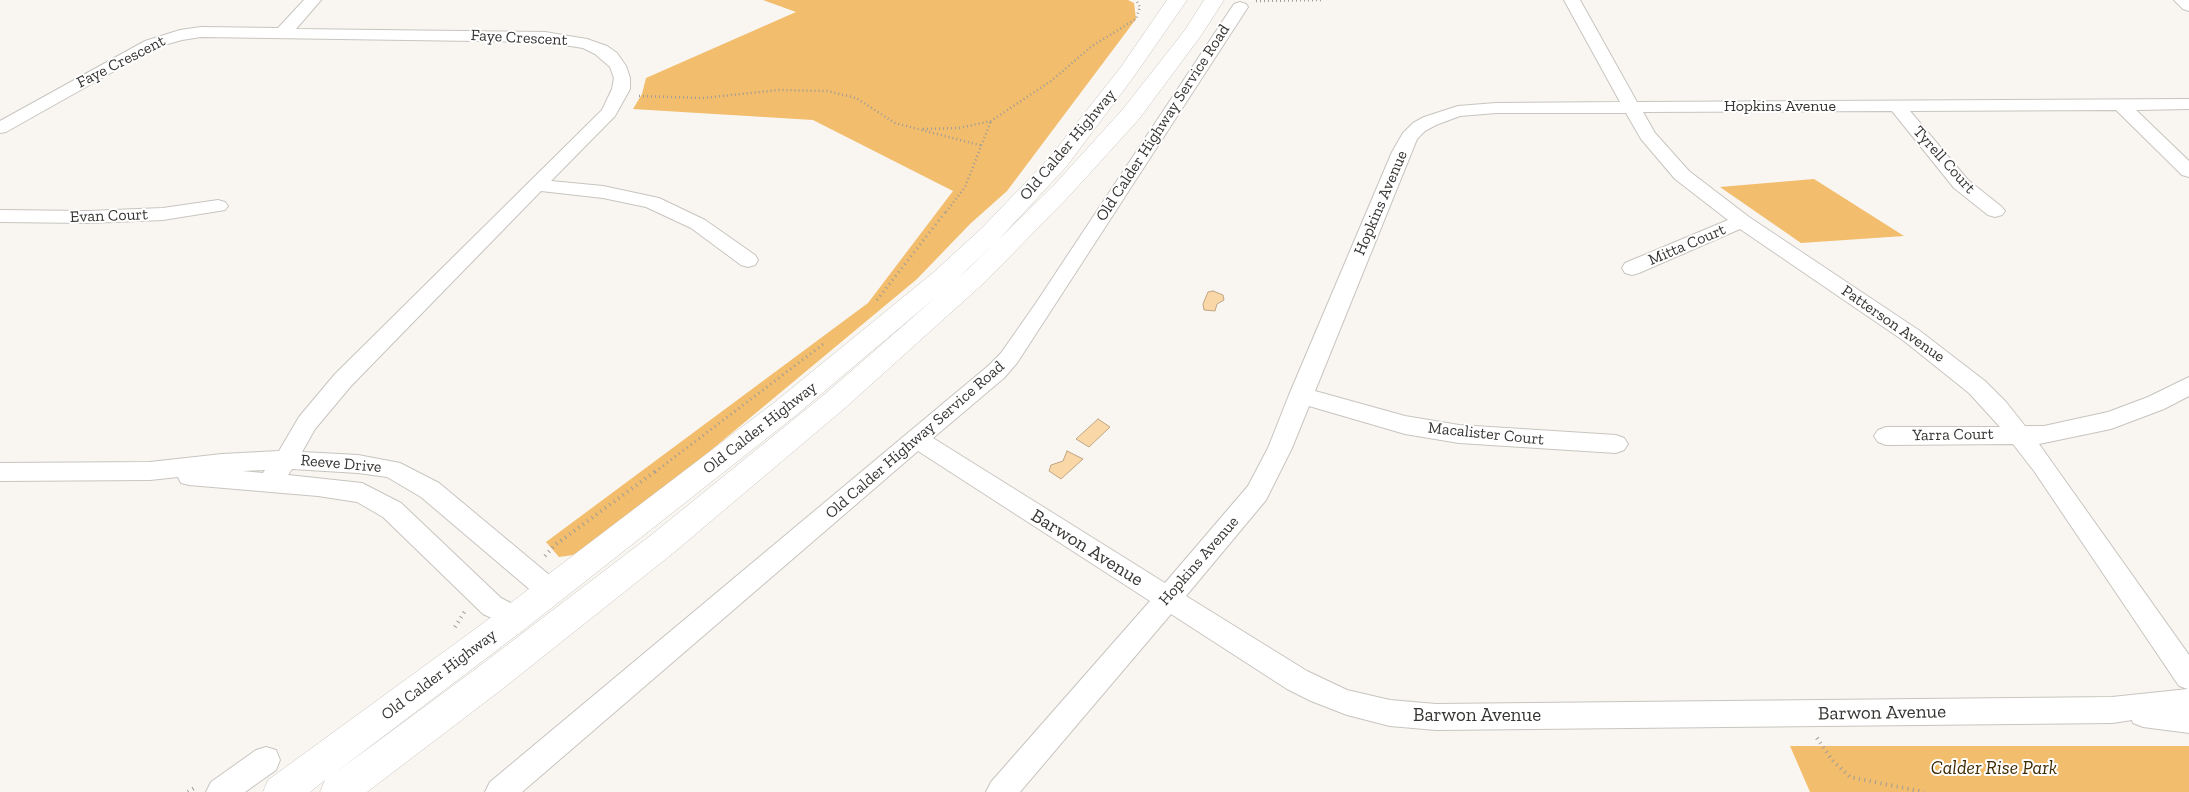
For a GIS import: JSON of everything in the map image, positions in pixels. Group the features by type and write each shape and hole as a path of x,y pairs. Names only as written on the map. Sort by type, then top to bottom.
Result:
{"main road":[{"name":"Old Calder Highway","path":"281,792 515,618 539,582 785,409 891,322 991,233 1058,162 1128,71 1177,0"},
{"name":"Old Calder Highway","path":"338,792 661,545 836,401 977,275 1063,189 1131,114 1193,33 1214,0"},
{"path":"1058,162 1112,73 1152,18 1155,12 1145,1"},
{"path":"539,582 551,630"},
{"path":"515,618 551,630"}],"street":[{"path":"283,33 313,0"},
{"name":"Patterson Avenue","path":"1572,0 1630,108 1647,134 1682,174 1742,221 1875,310 1948,363 1977,387 1998,408 2064,496 2189,677"},
{"path":"2182,0 2189,6"},
{"name":"Old Calder Highway Service Road","path":"500,792 996,372 1009,358 1244,4"},
{"name":"Faye Crescent","path":"0,128 133,53 166,38 201,32 545,36 587,44 611,57 618,66 622,78 618,96"},
{"path":"268,484 286,460 307,423 343,380 608,112 618,96"},
{"path":"2121,104 2189,171"},
{"name":"Hopkins Avenue","path":"1002,792 1166,598 1234,522 1256,493 1270,470 1401,152 1419,127 1443,115 1473,110 2189,104"},
{"name":"Tyrell Court","path":"1896,105 1961,184 1995,211"},
{"path":"536,186 603,192 652,202 698,224 748,260"},
{"name":"Evan Court","path":"0,216 88,217 163,214 218,206"},
{"name":"Mitta Court","path":"1632,268 1742,221"},
{"name":"Yarra Court","path":"1886,436 2044,435 2111,420 2156,403 2189,385"},
{"name":"Macalister Court","path":"1300,395 1405,425 1459,434 1616,444"},
{"name":"Barwon Avenue","path":"918,440 1297,680 1338,699 1390,713 1436,717 2112,710 2189,701"},
{"name":"Reeve Drive","path":"0,472 150,471 222,463 286,460 358,464 392,469 430,490 539,582"},
{"name":"Reeve Drive","path":"150,471 268,484 343,489 362,493 392,510 488,602 515,618"},
{"name":"Barwon Avenue","path":"2112,710 2189,720"},
{"path":"222,792 266,760"}],"path":[{"path":"1244,4 1323,0"},
{"path":"919,129 959,128 991,121 1051,81 1092,46 1133,21 1138,16 1140,7 1145,1"},
{"path":"618,96 703,98 770,91 827,91 856,98 895,123 983,146"},
{"path":"873,306 965,187 983,146 991,121"},
{"path":"539,582 555,545 613,504 834,336"},
{"path":"453,632 465,611 471,606 488,602"},
{"path":"1801,714 1832,760 1850,777 1924,792"}],"green space":[{"path":"763,0 1128,0 1134,3 1136,19 1007,191 970,224 917,279 603,540 573,555 559,557 546,542 868,303 953,191 813,120 633,109 642,94 646,78 796,12"},
{"path":"1814,179 1904,236 1801,243 1720,187"},
{"name":"Calder Rise Park","path":"1790,746 2189,746 2189,792 1810,792"}],"shaded area":[{"path":"1213,291 1223,295 1224,300 1217,304 1215,311 1204,310 1203,304 1208,292"},
{"path":"1098,419 1110,427 1089,447 1076,439"},
{"path":"1067,451 1083,459 1061,479 1049,471 1051,465 1063,461"}]}
